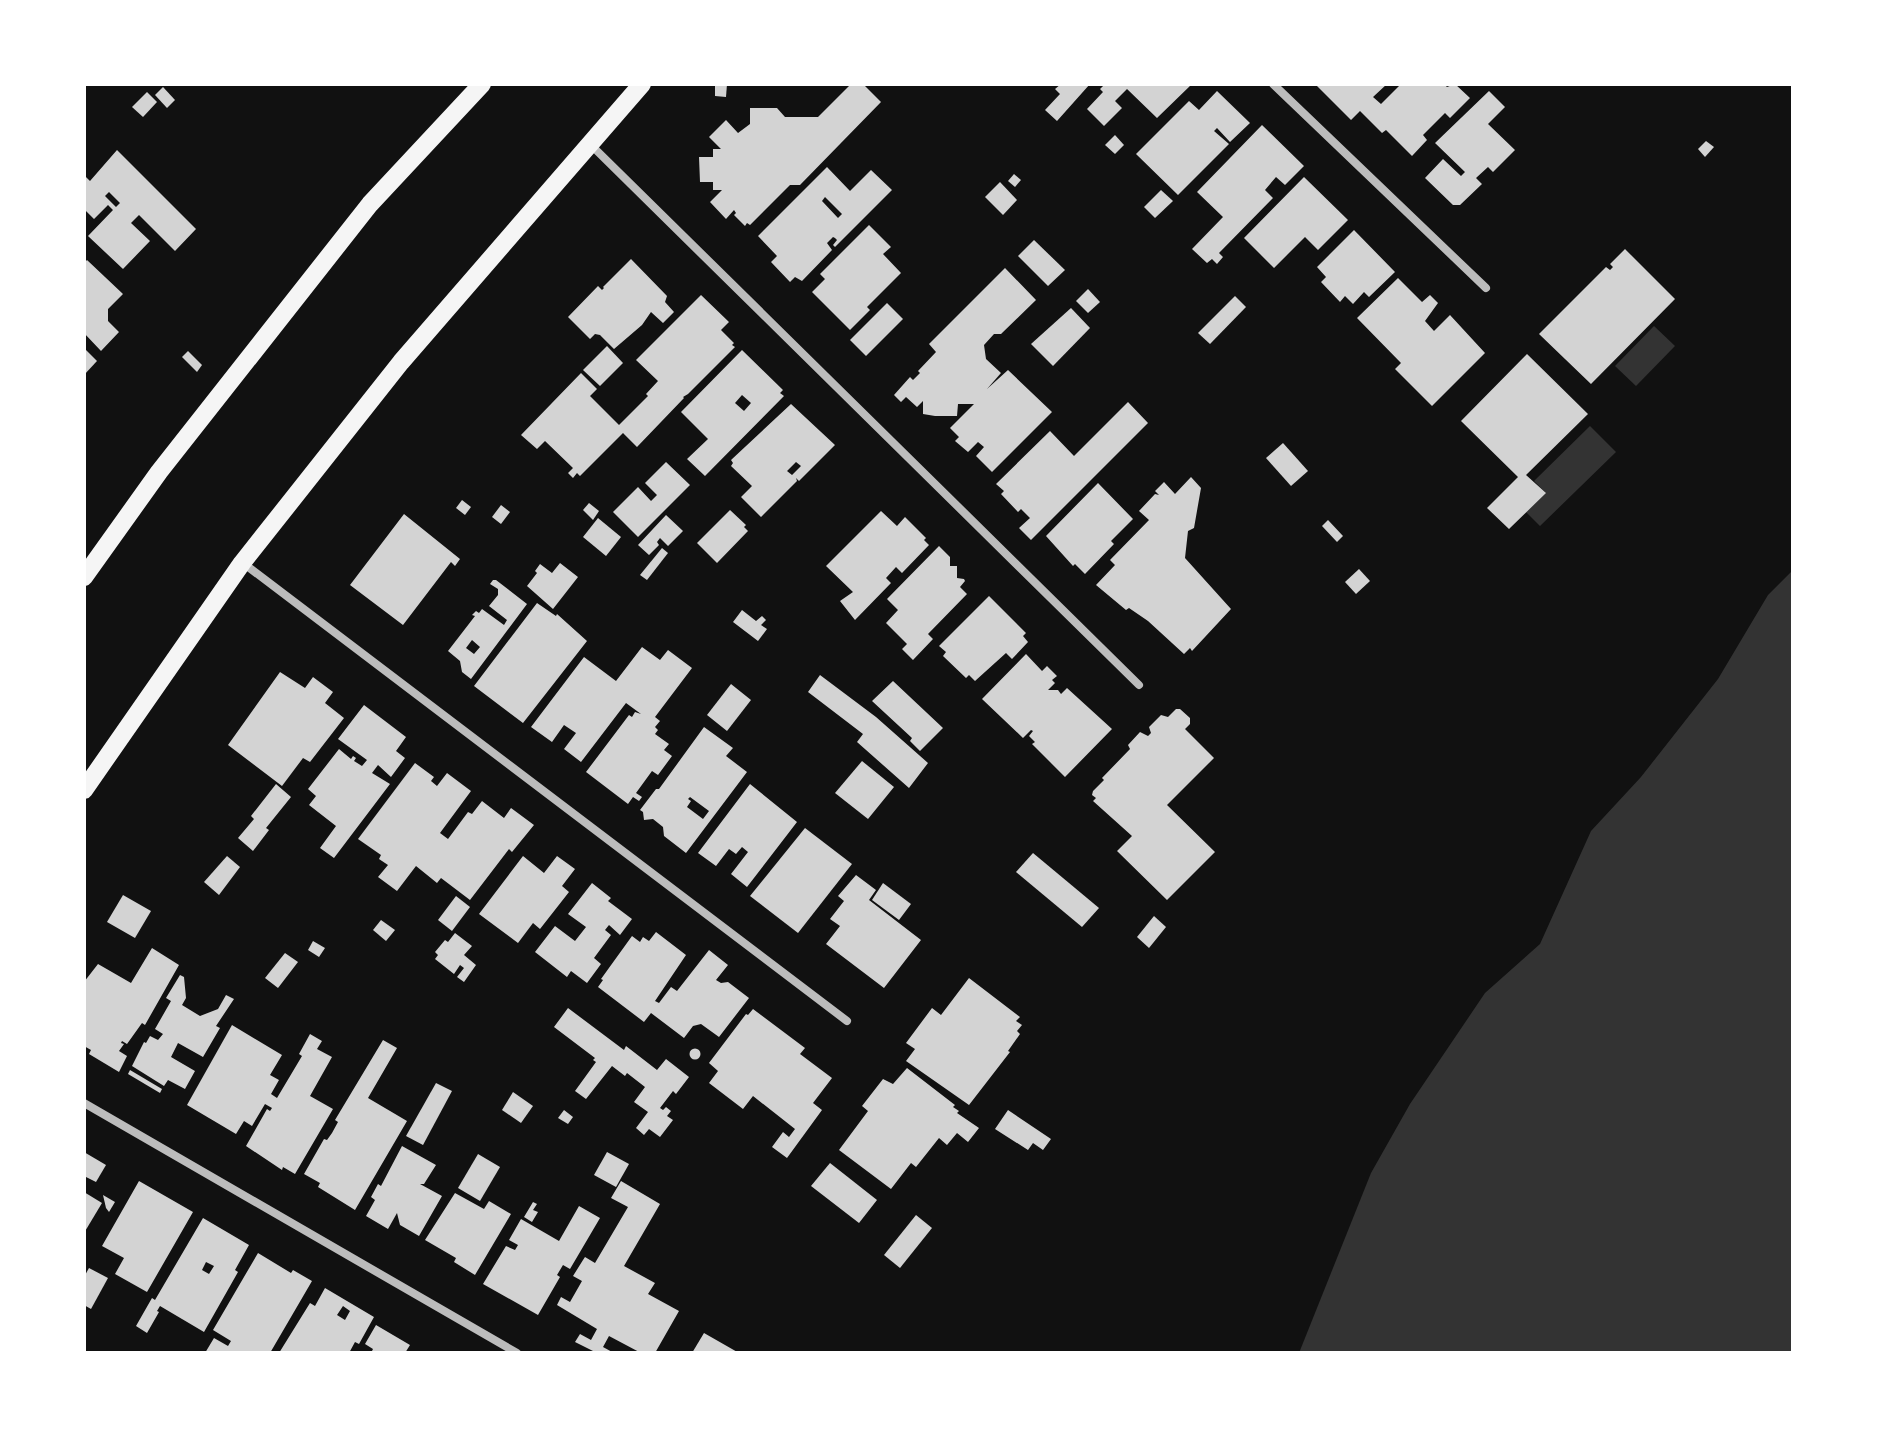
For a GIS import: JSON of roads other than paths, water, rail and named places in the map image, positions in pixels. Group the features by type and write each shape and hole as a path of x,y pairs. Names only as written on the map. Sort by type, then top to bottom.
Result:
{"main road":[{"path":"84,577 159,472 370,204 482,84"},
{"path":"84,790 242,563 401,362 642,84"},
{"path":"84,759 89,760 114,748"}],"street":[{"path":"1273,84 1486,288"},
{"path":"589,143 1139,685"},
{"path":"242,563 847,1021"},
{"path":"84,1103 517,1353"}]}
